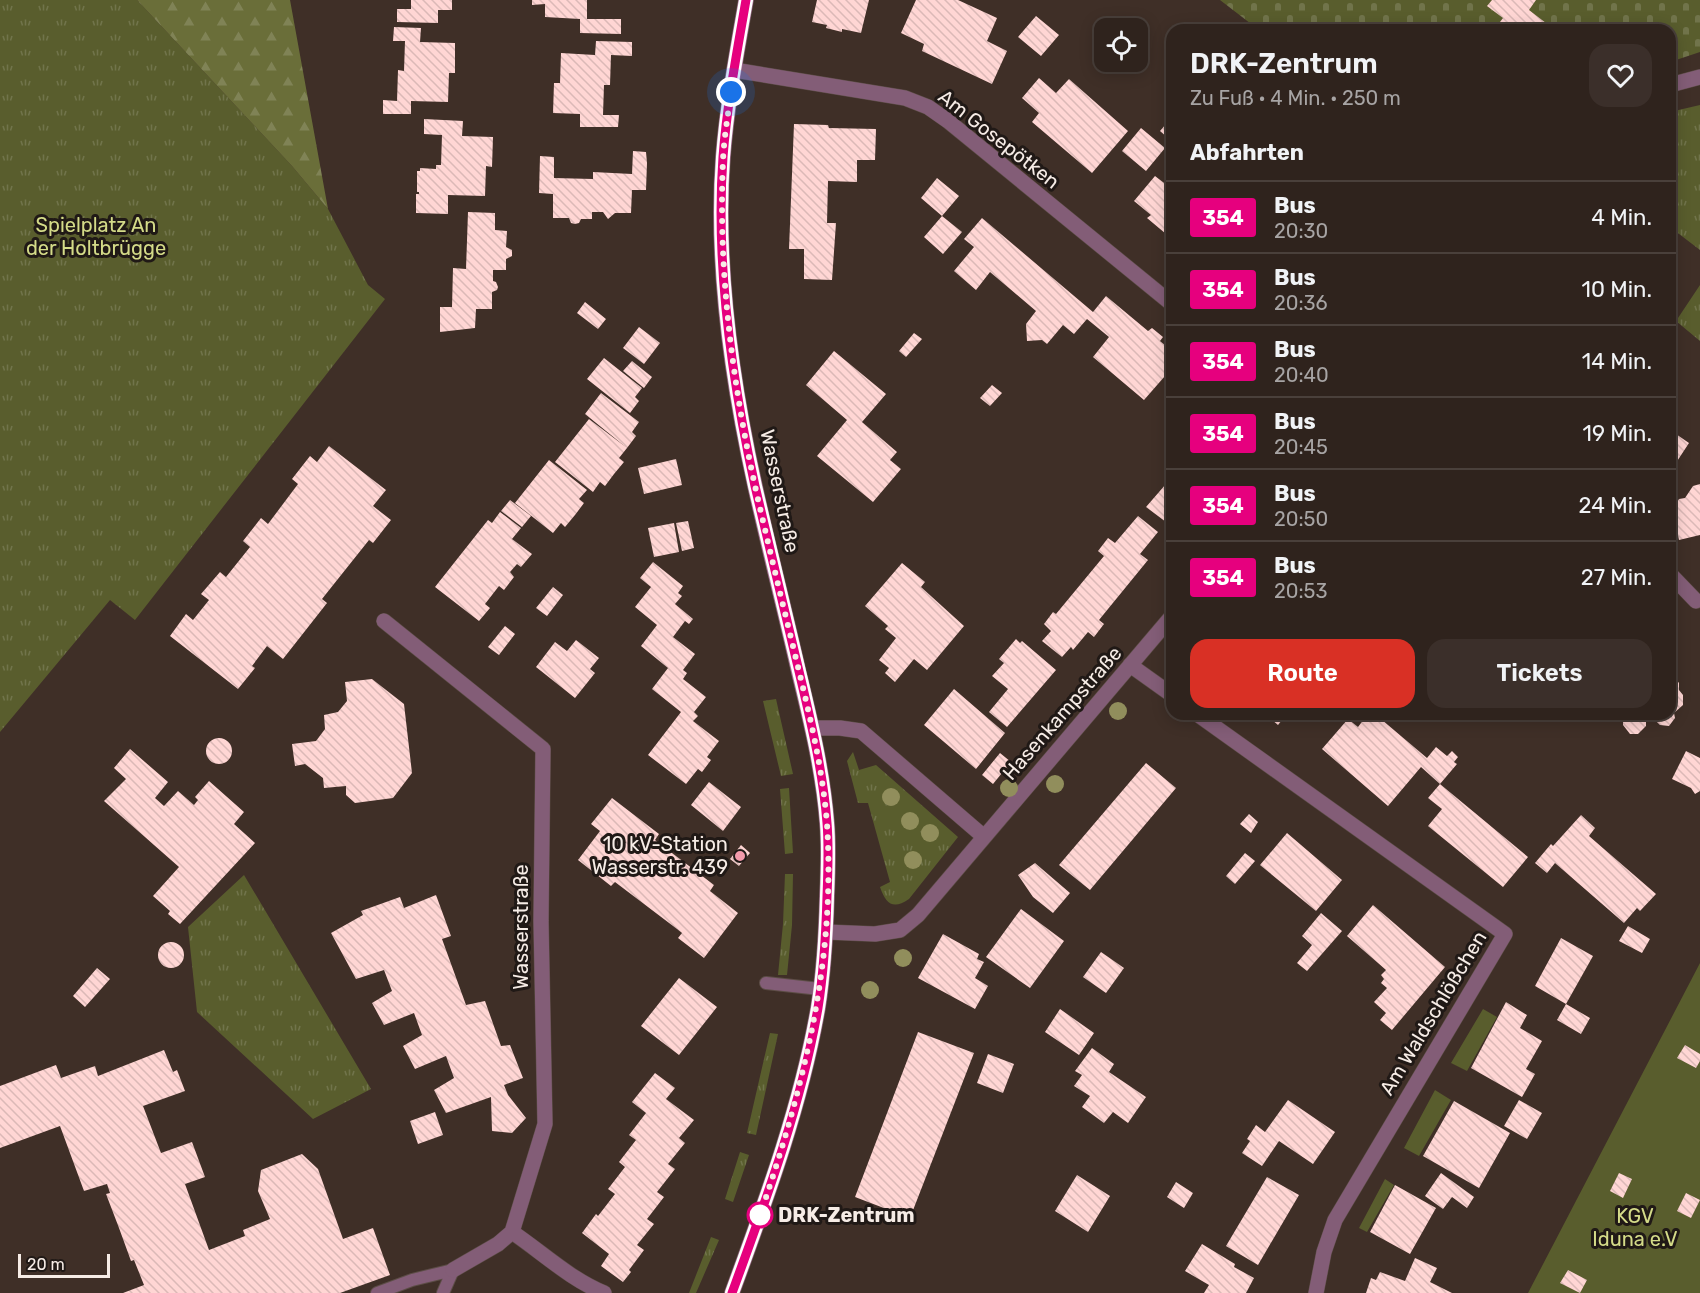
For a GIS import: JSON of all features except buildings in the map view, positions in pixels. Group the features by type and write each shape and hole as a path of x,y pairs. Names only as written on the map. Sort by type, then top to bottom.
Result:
{"main road":[{"name":"Wasserstraße","path":"732,1293 781,1156 808,1054 820,989 826,932 827,823 812,728 755,483 735,381 725,285 722,231 723,158 746,0"}],"street":[{"name":"Am Gosepötken","path":"734,70 879,92 905,98 928,107 1166,299"},
{"path":"1676,83 1700,77"},
{"path":"1676,580 1695,601"},
{"name":"Wasserstraße","path":"384,621 543,749 541,921 545,1124 512,1233"},
{"name":"Hasenkampstraße","path":"826,932 875,934 900,930 918,915 1166,623"},
{"path":"1131,665 1166,691"},
{"name":"Am Waldschlößchen","path":"1205,720 1505,934 1335,1220 1324,1252 1316,1293"},
{"path":"812,728 861,731 983,836"},
{"path":"453,1270 498,1244 512,1233 583,1285 604,1293"}],"lane":[{"path":"766,983 820,989"},
{"path":"377,1293 412,1280 453,1270"},
{"path":"443,1293 453,1270"}],"green space":[{"name":"Spielplatz An der Holtbrügge","path":"0,0 137,0 292,166 328,209 368,285 385,299 135,620 110,600 0,732"},
{"path":"137,0 290,0 328,209 292,166"},
{"path":"1220,0 1700,0 1700,52 1676,60 1676,24 1251,24"},
{"path":"1700,105 1700,250 1676,232 1676,111"},
{"path":"1700,285 1700,341 1676,321"},
{"path":"776,699 793,774 781,776 763,701"},
{"path":"853,752 859,770 876,765 958,837 909,899 899,904 891,904 880,887 890,882 868,803 858,803 847,761"},
{"path":"789,788 793,853 785,854 780,789"},
{"path":"785,874 793,874 792,925 787,975 778,975 783,924"},
{"path":"244,875 371,1089 313,1119 197,1012 188,927"},
{"name":"KGV Iduna e.V","path":"1700,963 1700,1293 1528,1293"},
{"path":"1483,1009 1497,1017 1467,1071 1451,1063"},
{"path":"770,1033 778,1034 756,1135 747,1133"},
{"path":"1435,1090 1451,1100 1419,1156 1404,1148"},
{"path":"740,1152 749,1155 733,1202 725,1199"},
{"path":"1385,1179 1394,1185 1367,1232 1359,1228"},
{"path":"711,1237 719,1240 696,1293 689,1293"}],"bus line":[{"name":"354","path":"732,1293 781,1156 808,1054 818,1008 826,932 828,873 827,823 817,749 755,483 735,381 725,285 722,231 723,158 746,0"}],"place":[{"name":"10 kV-Station Wasserstr. 439","path":"740,856"},
{"name":"DRK-Zentrum","path":"760,1215"}],"route":[{"path":"731,92 723,158 722,231 735,381 755,483 817,749 827,823 826,932 818,1008 781,1156 759,1218 760,1215"}]}
